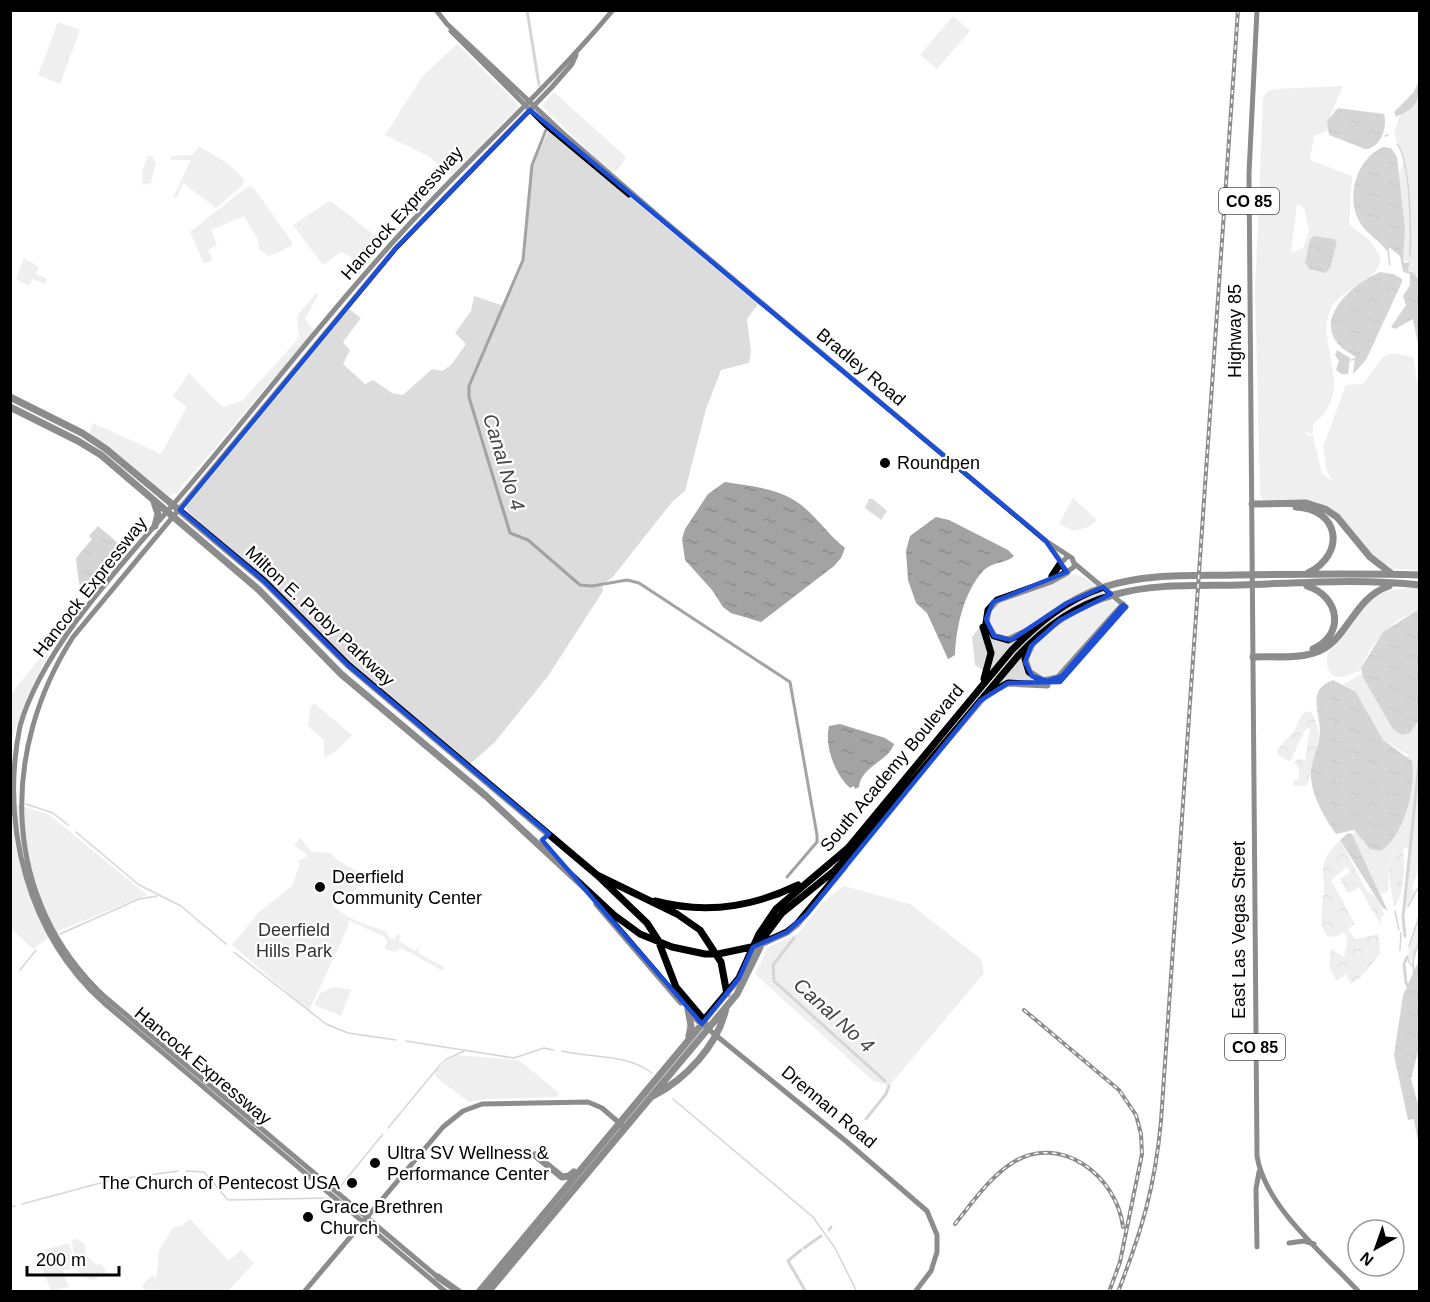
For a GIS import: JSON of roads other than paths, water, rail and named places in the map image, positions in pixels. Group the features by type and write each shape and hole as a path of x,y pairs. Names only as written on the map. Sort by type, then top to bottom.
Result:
{"highway":[{"name":"Milton E. Proby Parkway","path":"10,397 94,440 180,510 264,581 348,665 597,875"},
{"name":"Milton E. Proby Parkway","path":"10,407 90,448 171,514 259,590 333,666 486,796 574,877"},
{"path":"153,500 158,514 155,526"},
{"path":"1252,506 1306,503 1325,508 1338,517 1370,557 1392,574"},
{"path":"1252,506 1304,507 1323,517 1332,530 1332,548 1326,561 1305,574"},
{"path":"978,691 991,660 990,647 982,621 987,604 999,594 1053,576 1061,563"},
{"path":"1067,603 1011,640 1000,640 994,636 986,623 988,610 997,600 1051,581 1069,571"},
{"name":"South Academy Boulevard","path":"477,1292 588,1160 648,1099 737,994 752,956 782,903 848,848 1027,634 1067,603 1114,584 1175,576 1419,575"},
{"name":"South Academy Boulevard","path":"763,934 791,904 834,871 857,848 1026,648 1056,622 1100,599 1125,592 1176,587 1268,584 1419,585"},
{"path":"1253,655 1310,650 1330,638 1336,620 1331,602 1316,588 1299,584"},
{"path":"1253,655 1317,653 1334,641 1357,608 1371,594 1389,586 1407,584"},
{"path":"1056,622 1031,646 1025,658 1029,672 1043,681 1054,680 1065,673 1125,606"},
{"path":"980,701 993,690 1008,683 1047,686 1060,682 1125,606"},
{"path":"574,877 614,915 640,934 672,948 718,954 756,946 787,932 807,914 857,848"},
{"path":"597,875 677,914 700,930 717,952 726,983 726,1009 713,1042 684,1072 661,1092 648,1099"},
{"path":"597,875 654,931 676,987 703,1022"},
{"path":"634,895 674,906 730,907 765,900 816,875"},
{"path":"574,877 688,1009 703,1022"},
{"name":"South Academy Boulevard","path":"488,1292 738,978 752,956"},
{"path":"687,1042 692,1026 688,1009"},
{"path":"535,1155 564,1177 569,1176 588,1160"},
{"path":"438,1277 457,1292"}],"main road":[{"name":"Bradley Road","path":"436,10 449,26 580,156 657,215 1046,541 1067,557 1072,558 1075,564 1125,606"},
{"path":"530,105 572,64 576,55 613,10"},
{"name":"Highway 85","path":"1253,655 1249,152 1257,10"},
{"name":"Hancock Expressway","path":"446,1292 365,1219 105,997 68,956 46,922 23,863 16,807 14,758 21,723 45,667 70,631 155,526 180,510 396,248 481,150 530,105"},
{"name":"Hancock Expressway","path":"14,758 28,718 58,657 171,514 173,505 392,243 530,105"},
{"name":"Bradley Road","path":"1046,541 1069,571 1090,577"},
{"path":"1061,563 1067,557"},
{"path":"1069,571 1075,564"},
{"name":"East Las Vegas Street","path":"1253,655 1255,1128 1259,1170 1272,1195 1315,1245"},
{"name":"Drennan Road","path":"703,1022 927,1211 936,1229 937,1252 931,1271 915,1292"},
{"path":"304,1292 447,1123 463,1111 476,1106 521,1102 588,1102 600,1107 622,1125"},
{"path":"1257,1246 1256,1189 1259,1170"},
{"name":"Hancock Expressway","path":"365,1219 438,1277"},
{"path":"1289,1243 1304,1241 1315,1245"},
{"name":"CO 85","path":"1315,1245 1359,1292"}],"water":[{"path":"1419,80 1419,94 1416,103 1396,117 1394,112 1414,92"},
{"path":"1338,108 1384,114 1384,131 1379,141 1365,149 1329,135 1327,121"},
{"path":"1383,147 1391,148 1397,157 1405,227 1403,260 1405,263 1410,262 1408,271 1414,273 1419,280 1419,349 1413,319 1395,329 1391,327 1406,305 1403,296 1410,285 1410,274 1403,272 1400,256 1389,247 1389,251 1386,250 1363,227 1354,206 1353,195 1359,172 1373,153"},
{"path":"1314,236 1334,239 1337,242 1330,268 1325,273 1309,269 1305,263 1310,239"},
{"path":"1380,272 1393,274 1402,279 1402,282 1366,360 1353,374 1355,357 1342,348 1333,335 1331,324 1340,302 1359,284"},
{"path":"1337,350 1350,358 1348,374 1341,374 1336,370 1339,361 1335,355"},
{"path":"725,482 762,488 789,497 810,512 845,548 841,558 834,566 761,622 731,613 723,607 712,590 685,560 682,539 685,529 708,494"},
{"path":"936,517 949,520 1008,550 1014,556 988,567 971,588 962,610 955,655 948,659 927,613 916,603 908,580 906,551 910,536"},
{"path":"98,526 119,544 121,550 88,590 79,583 76,558 92,539 89,536"},
{"path":"1419,609 1419,720 1410,733 1402,735 1392,728 1363,677 1361,668 1383,632"},
{"path":"1333,680 1356,692 1383,740 1412,761 1412,784 1407,810 1397,834 1381,851 1370,849 1354,830 1336,834 1314,794 1311,773 1320,733 1317,696 1324,684"},
{"path":"840,724 885,738 894,744 887,755 865,774 859,787 855,789 854,786 850,788 835,768 829,751 829,726"},
{"path":"1348,833 1352,834 1388,911 1382,907 1340,840"},
{"path":"1419,960 1419,1048 1411,1079 1419,1108 1417,1118 1408,1120 1394,1055 1403,995"}],"waterway":[{"name":"Canal No 4","path":"527,10 539,85"},
{"name":"Canal No 4","path":"546,130 532,165 523,260 469,386 469,397 510,533 528,540 580,585 592,586 627,580 639,583 790,682 817,842 787,877"},
{"path":"1397,144 1402,153 1408,181 1410,256"},
{"path":"1388,251 1390,265"},
{"path":"1351,360 1355,359"},
{"path":"1405,936 1403,917 1420,753"},
{"path":"26,804 53,813 68,825"},
{"path":"76,832 139,885 181,906 226,944"},
{"path":"1408,907 1420,884"},
{"path":"60,934 139,899 157,896"},
{"path":"1395,911 1399,930"},
{"path":"1409,946 1420,914"},
{"path":"1400,950 1401,933"},
{"path":"1414,974 1413,961 1420,936"},
{"name":"Canal No 4","path":"794,938 773,965 774,981 885,1081"},
{"path":"20,970 36,950"},
{"path":"234,952 326,1024 348,1033 396,1040"},
{"path":"1407,957 1404,964 1406,983 1409,987"},
{"path":"1408,960 1413,967"},
{"path":"406,1041 514,1058 544,1048 553,1050"},
{"path":"388,1128 440,1065 464,1051"},
{"path":"562,1051 608,1057 631,1063 652,1073"},
{"name":"Canal No 4","path":"866,1119 886,1094 889,1086"},
{"path":"673,1099 813,1217 835,1248 857,1292"},
{"path":"1415,1113 1420,1138"},
{"path":"339,1188 383,1134"},
{"path":"22,1204 112,1180 178,1171"},
{"path":"186,1171 204,1172 228,1200 330,1198"},
{"path":"10,1207 15,1206"},
{"name":"Canal No 4","path":"804,1248 821,1236"},
{"name":"Canal No 4","path":"801,1250 788,1261 806,1292"}],"railway":[{"path":"1118,1292 1146,1208 1155,1167 1161,1121 1238,10"},
{"path":"1024,1010 1119,1090 1136,1115 1141,1134 1142,1154 1120,1262 1109,1292"},
{"path":"955,1224 981,1191 1004,1169 1030,1155 1049,1153 1067,1156 1083,1164 1098,1176 1110,1191 1123,1227"}],"place":[{"name":"Roundpen","path":"885,463"},
{"name":"Deerfield Community Center","path":"320,887"},
{"name":"Ultra SV Wellness & Performance Center","path":"375,1163"},
{"name":"The Church of Pentecost USA","path":"352,1183"},
{"name":"Grace Brethren Church","path":"308,1217"}],"park label":[{"name":"Deerfield Hills Park","path":"294,940"}]}
